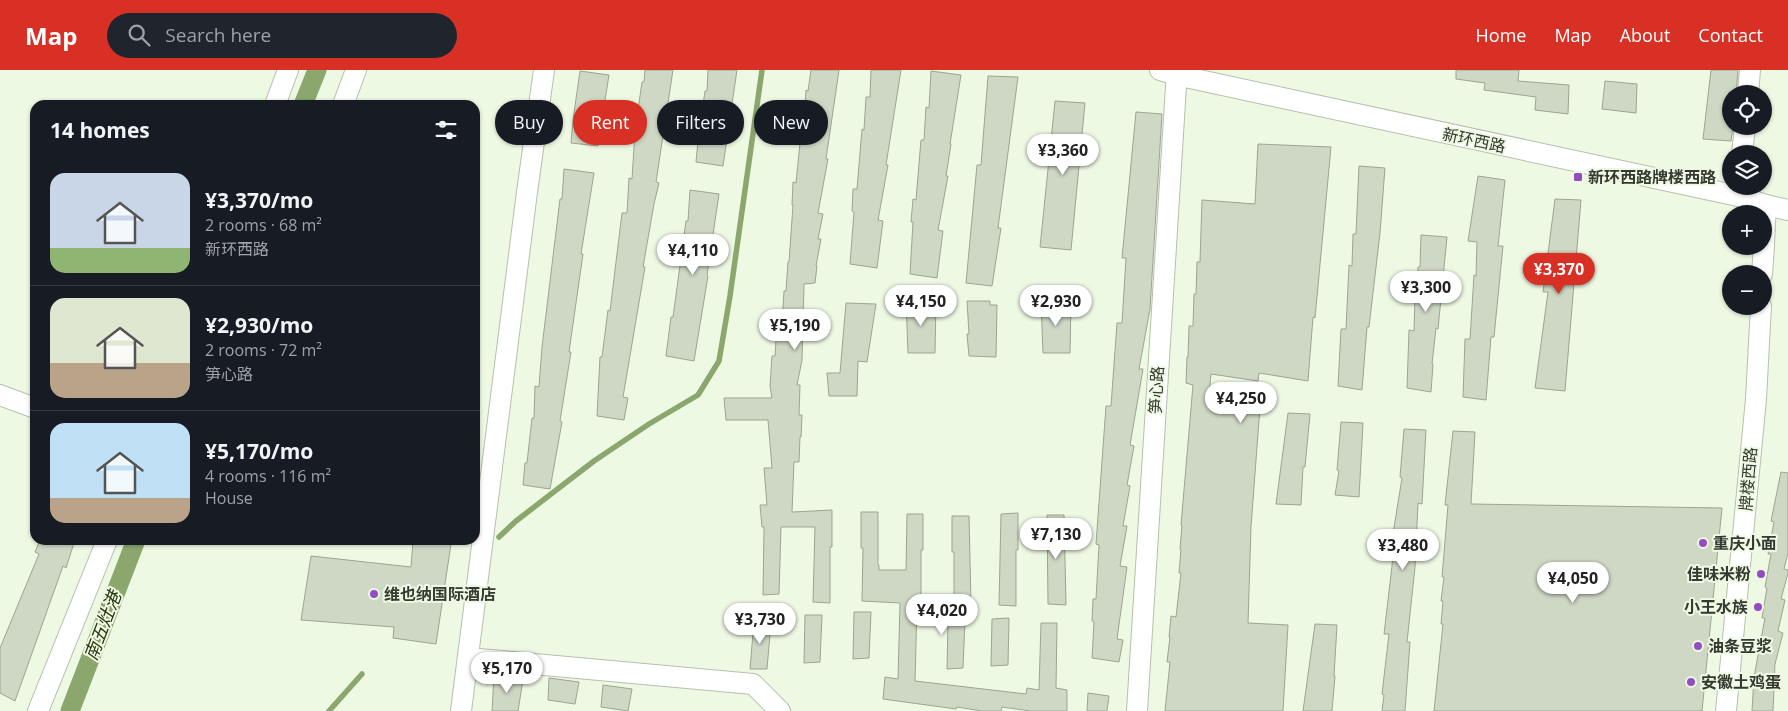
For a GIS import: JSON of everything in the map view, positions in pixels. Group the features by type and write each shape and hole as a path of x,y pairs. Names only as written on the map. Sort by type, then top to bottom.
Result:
{"street":[{"path":"276,100 288,70"},
{"path":"346,100 356,70"},
{"path":"461,711 526,192 544,70"},
{"path":"1749,85 1750,70"},
{"name":"新环西路","path":"1171,72 1722,188"},
{"name":"笋心路","path":"1137,711 1171,72"},
{"name":"新环西路","path":"1746,195 1766,205"},
{"name":"新环西路","path":"1772,206 1788,210"},
{"name":"牌楼西路","path":"1726,711 1756,399 1761,315"},
{"path":"0,395 30,406"},
{"path":"38,711 105,545"},
{"path":"468,658 753,684 780,711"}],"building":[{"path":"645,70 673,70 668,100 657,100 657,145 662,145 656,182 659,183 643,267 645,267 623,397 628,398 624,420 597,416 600,357 602,357 608,310 610,311 622,213 627,213 629,178 632,179 634,145 647,145 647,100 639,100 642,82 644,82"},
{"path":"708,70 737,70 733,100 704,100 705,91 707,91"},
{"path":"811,70 839,70 826,159 828,159 818,213 823,214 818,239 821,239 815,283 804,284 802,360 797,385 800,385 799,415 802,415 801,437 799,462 794,462 792,512 832,510 830,603 813,602 815,527 781,527 779,594 763,595 764,527 762,527 760,505 767,505 764,468 772,468 768,420 726,420 724,398 772,398 770,386 772,356 775,356 777,325 782,325 784,291 786,291 789,262 793,182 796,183 800,145 828,145 828,100 805,100 806,90 808,91"},
{"path":"871,70 901,70 886,165 888,165 878,220 883,221 877,268 850,264 854,212 852,211 853,189 857,189 866,97 870,97"},
{"path":"1456,70 1519,70 1518,81 1569,85 1568,114 1535,110 1536,97 1484,90 1485,83 1456,79"},
{"path":"1711,70 1738,70 1737,85 1722,85 1722,135 1732,135 1731,141 1703,139"},
{"path":"580,71 609,75 605,100 576,100"},
{"path":"931,71 961,75 950,144 946,176 948,176 938,230 943,231 937,278 910,274 913,199 916,200 921,140 924,140 926,107 929,108"},
{"path":"988,76 1018,77 998,228 1001,228 992,286 966,283 977,165 981,165"},
{"path":"1605,81 1637,84 1636,113 1602,109"},
{"path":"1055,101 1085,103 1071,250 1040,247"},
{"path":"1136,112 1162,114 1150,309 1139,369 1143,369 1130,445 1134,446 1127,485 1130,486 1123,526 1127,526 1120,566 1127,567 1117,639 1123,640 1119,662 1092,658 1094,622 1092,621 1093,599 1096,599 1099,545 1096,544 1106,406 1111,406 1117,323 1122,323 1126,258 1122,258"},
{"path":"573,120 573,143 571,143"},
{"path":"1258,144 1331,147 1308,381 1259,373 1258,381 1211,374 1208,404 1213,404 1213,406 1260,407 1251,527 1248,623 1288,625 1283,711 1165,711 1170,662 1167,662 1171,616 1176,617 1181,573 1179,573 1181,525 1193,385 1186,383 1187,357 1189,326 1193,326 1197,262 1200,262 1202,200 1255,204"},
{"path":"698,145 726,145 723,166 696,162"},
{"path":"1359,166 1385,168 1380,233 1369,327 1367,327 1362,390 1338,386 1341,329 1346,329 1349,265 1352,266 1353,234 1356,234"},
{"path":"564,169 594,173 581,254 583,254 569,352 571,352 560,421 562,422 550,489 523,485 532,418 534,418 535,386 539,387 542,347 560,199 562,199"},
{"path":"1478,176 1505,180 1498,246 1503,246 1494,337 1491,337 1486,400 1463,397 1465,339 1470,339 1474,275 1476,276 1477,242 1468,241"},
{"path":"690,190 719,194 694,361 666,356 686,221 688,221"},
{"path":"1555,199 1581,200 1565,391 1535,388 1548,292 1543,292"},
{"path":"1421,235 1447,237 1438,329 1436,328 1432,364 1431,392 1407,388 1409,330 1414,331"},
{"path":"906,301 936,301 935,353 908,353"},
{"path":"967,301 990,301 990,305 997,305 996,357 969,356"},
{"path":"1041,301 1071,301 1070,353 1043,353"},
{"path":"846,303 876,304 867,362 858,361 857,396 829,396 827,373 840,373"},
{"path":"1288,413 1310,414 1305,467 1303,467 1301,505 1276,504"},
{"path":"1341,422 1363,423 1359,497 1335,495 1339,471 1337,470"},
{"path":"1404,429 1426,430 1422,504 1418,503 1415,567 1407,642 1410,642 1405,711 1382,711 1384,695 1382,694 1389,634 1384,634 1392,566 1394,540 1392,540 1402,478 1400,477"},
{"path":"1453,431 1475,432 1471,504 1722,508 1702,711 1434,711 1443,624 1441,624 1443,601 1441,601 1444,577 1442,577 1448,505 1445,505"},
{"path":"1781,472 1788,473 1788,553 1784,569 1788,570 1788,573 1781,599 1785,600 1778,631 1783,633 1775,664 1773,711 1752,711 1754,677 1765,618 1762,618 1771,554 1768,554 1774,522 1771,521"},
{"path":"861,512 878,512 879,570 906,570 907,514 923,514 921,606 917,606 915,681 1026,694 1027,688 1039,690 1041,623 1057,623 1056,688 1067,690 1067,711 1031,711 1002,707 1001,711 982,711 883,699 885,677 898,679 900,603 862,601 863,548 861,548"},
{"path":"1018,513 1016,606 999,605 1001,514"},
{"path":"1047,515 1064,515 1066,605 1048,604"},
{"path":"952,516 969,516 971,605 954,604"},
{"path":"38,545 73,545 66,568 63,566 15,701 0,693 0,648 39,554 35,552"},
{"name":"维也纳国际酒店","path":"413,545 451,545 436,644 393,638 394,627 301,620 311,556 411,567"},
{"path":"854,612 871,612 869,658 853,659"},
{"path":"805,615 822,615 820,662 804,663"},
{"path":"1009,618 1008,665 991,666 992,619"},
{"path":"754,621 771,622 767,669 750,669"},
{"path":"965,621 963,668 947,669 948,622"},
{"path":"1315,624 1337,625 1332,711 1303,711"},
{"path":"494,676 523,680 518,711 492,711"},
{"path":"549,678 579,682 575,704 548,700"},
{"path":"603,685 632,689 628,711 601,707"},
{"path":"1088,693 1109,696 1107,711 1087,711"}],"waterway":[{"name":"南五灶港","path":"305,100 317,70"},
{"path":"499,537 516,521 594,461 649,424 698,395 719,361 762,70"},
{"name":"南五灶港","path":"70,711 134,545"},
{"path":"329,711 362,674"}],"place":[{"name":"新环西路牌楼西路","path":"1578,177"},
{"name":"重庆小面","path":"1703,543"},
{"name":"佳味米粉","path":"1761,574"},
{"name":"维也纳国际酒店","path":"374,594"},
{"name":"小王水族","path":"1758,607"},
{"name":"油条豆浆","path":"1698,646"},
{"name":"安徽土鸡蛋","path":"1691,682"}]}
